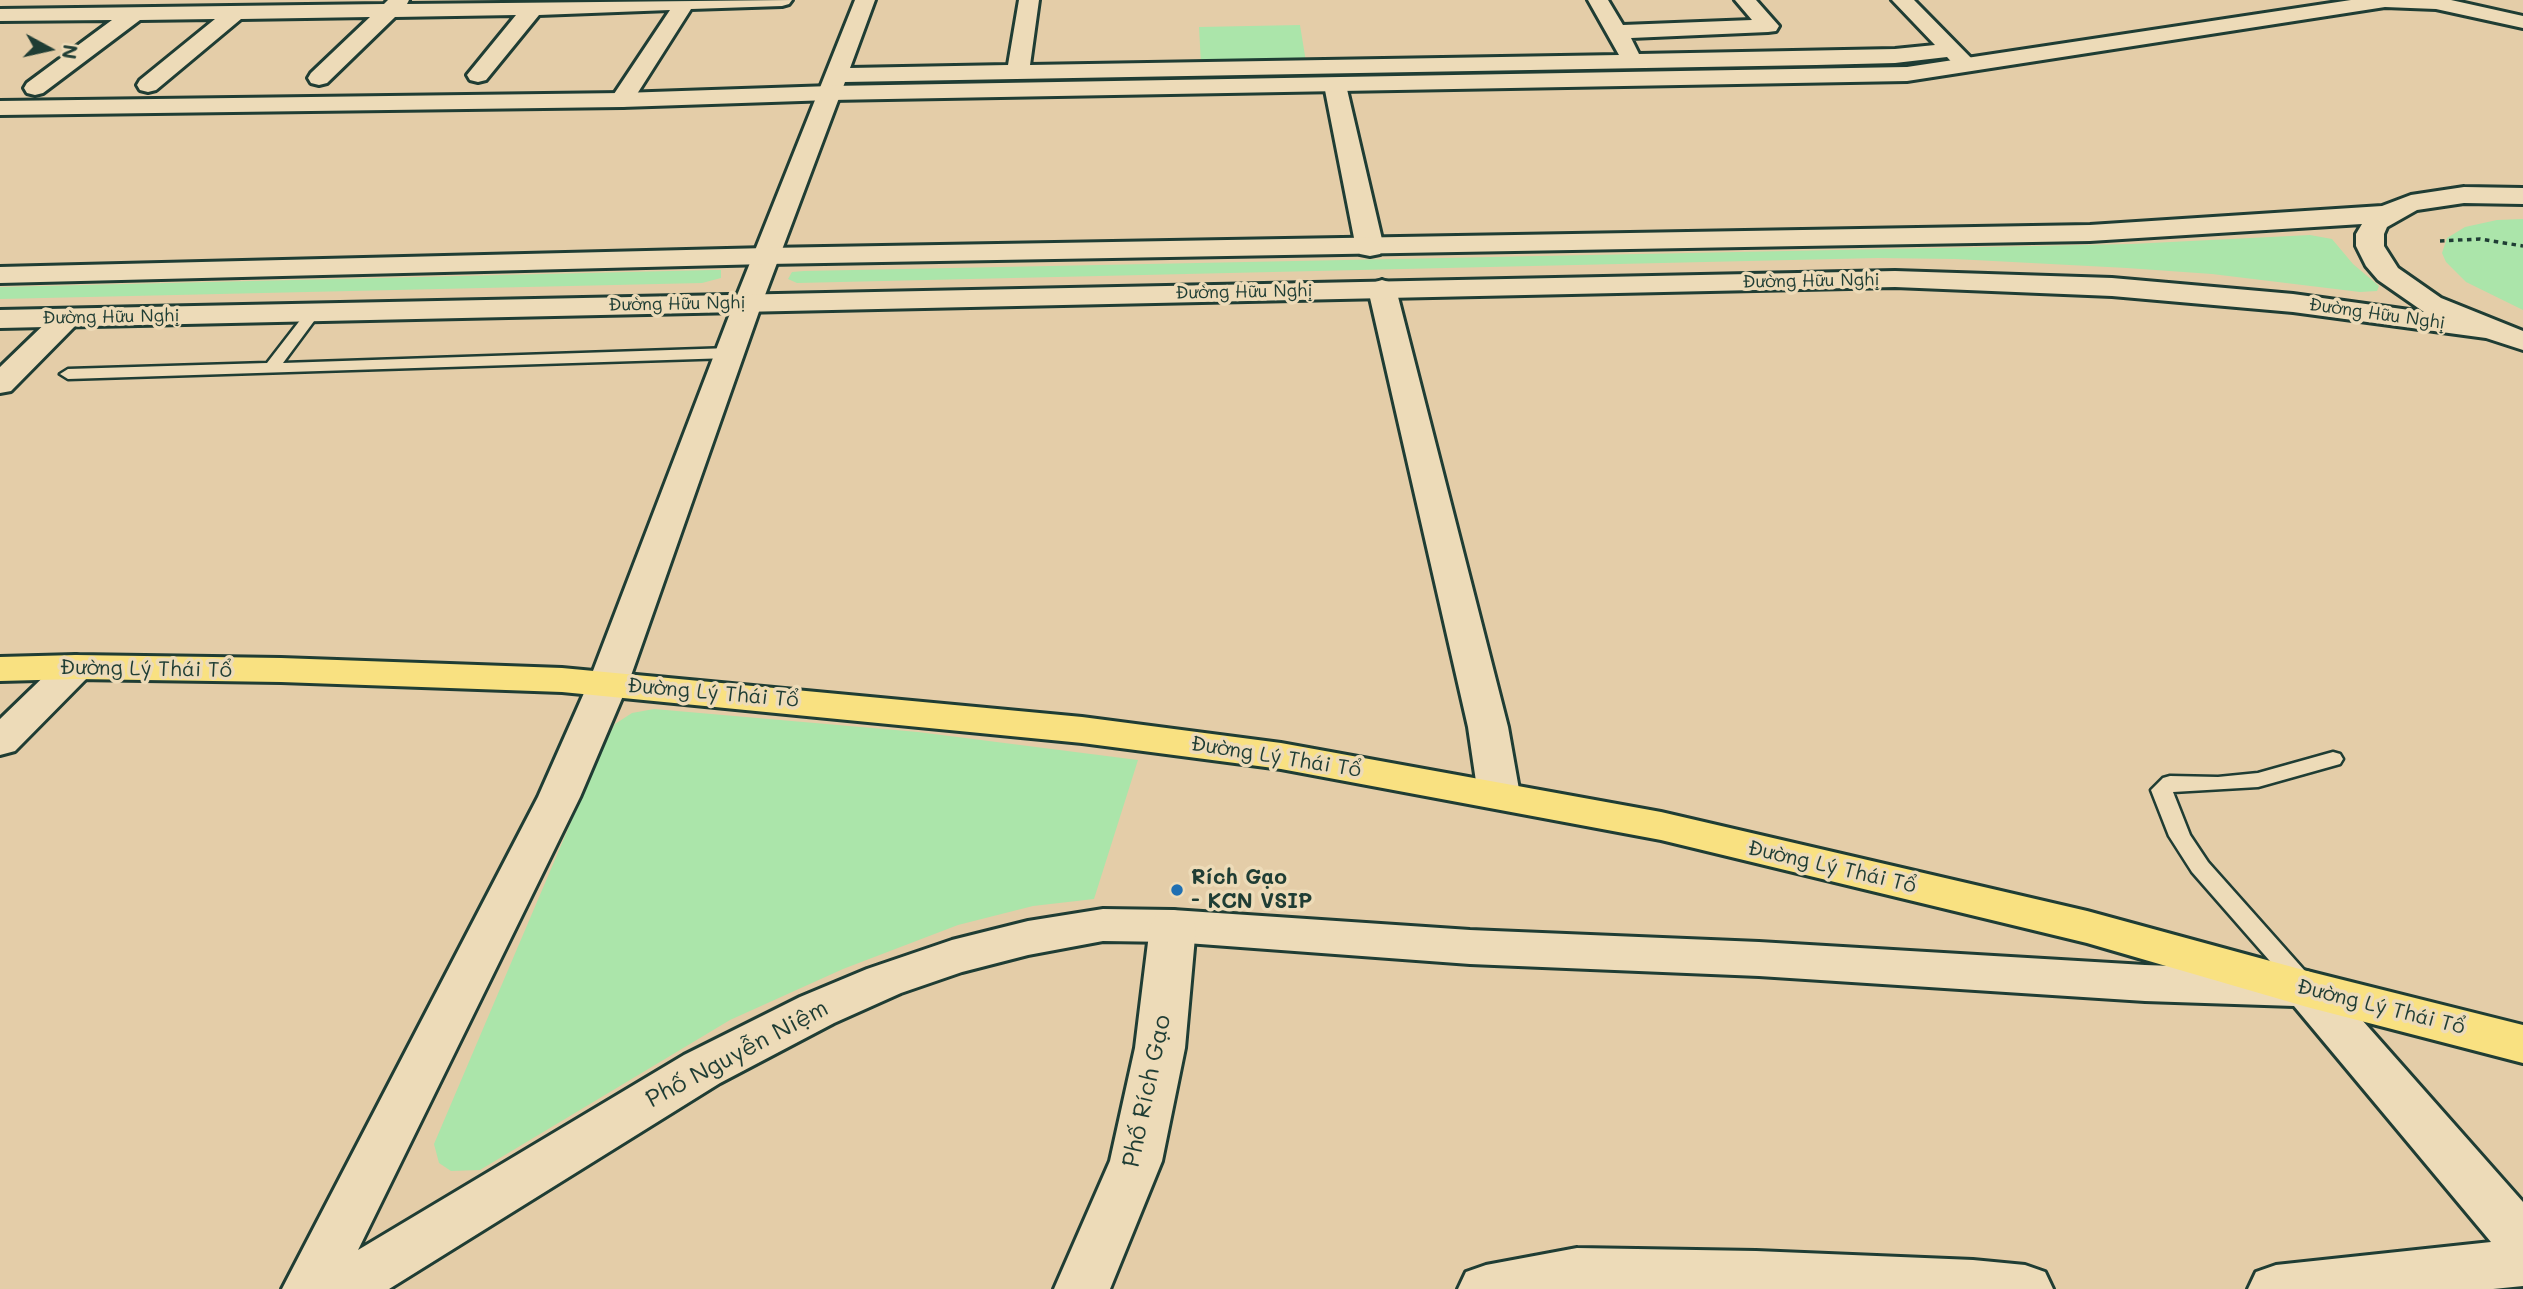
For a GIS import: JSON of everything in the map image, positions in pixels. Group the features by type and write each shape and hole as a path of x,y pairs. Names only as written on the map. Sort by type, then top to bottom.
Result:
{"main road":[{"name":"Đường Lý Thái Tổ","path":"0,669 76,667 454,674 608,684 1082,730 1281,756 1499,794 1661,826 2073,924 2307,989 2523,1044"}],"street":[{"path":"0,15 23,0"},
{"path":"0,15 235,13 395,5 533,9 782,0"},
{"path":"310,1289 559,797 608,684 748,303 835,84 865,0"},
{"path":"1018,71 1029,0"},
{"path":"1598,0 1639,70"},
{"path":"1617,32 1768,26 1745,0"},
{"path":"1902,0 1969,67"},
{"path":"0,108 622,100 1018,71 1639,70 1907,74 1969,67 2354,2 2413,0 2523,22"},
{"path":"319,78 395,5"},
{"path":"622,100 684,5"},
{"path":"478,75 533,9"},
{"path":"148,85 235,13"},
{"path":"35,88 134,14"},
{"path":"835,84 1335,85 1895,56 1951,50"},
{"path":"1335,85 1370,248"},
{"path":"2486,195 2523,178"},
{"path":"2486,195 2523,196"},
{"name":"Đường Hữu Nghị","path":"0,275 767,256 1370,248 2090,233 2387,214 2427,200 2486,195"},
{"path":"2387,214 2376,223 2370,234 2370,246 2376,260 2388,274 2431,304 2486,329 2523,341"},
{"name":"Đường Hữu Nghị","path":"0,319 1816,280 1975,280 2217,295 2486,329"},
{"path":"1381,289 1488,727 1499,794"},
{"path":"0,384 67,318"},
{"path":"0,742 76,667"},
{"name":"Phố Nguyễn Niệm","path":"341,1289 691,1076 817,1010 884,981 952,957 1028,938 1103,925 1173,926 1470,947 1745,958 2131,982 2307,989"},
{"name":"Phố Rích Gạo","path":"1082,1289 1136,1161 1160,1048 1173,926"},
{"path":"2307,989 2523,1240"},
{"path":"2276,1289 2523,1262"},
{"path":"1486,1289 1577,1272 1756,1275 1973,1284 2025,1289"}],"lane":[{"path":"272,367 313,313"},
{"path":"68,374 730,353"},
{"path":"2307,989 2200,867 2180,836 2162,790 2170,783 2218,784 2258,780 2333,759"}],"path":[{"path":"2440,241 2480,239 2523,246"}],"green space":[{"path":"1300,25 1306,62 1201,64 1199,27"},
{"path":"2523,219 2523,310 2466,282 2446,262 2442,253 2447,238 2465,227 2497,220"},
{"path":"2310,235 2332,239 2353,264 2379,286 2377,291 2360,292 2212,274 2127,268 1878,258 797,283 788,279 792,272 804,271 2131,244"},
{"path":"721,270 721,278 702,283 0,299 0,287"},
{"path":"654,709 918,732 1138,760 1094,899 1033,906 958,925 843,969 730,1020 480,1170 451,1171 439,1163 434,1144 605,742 615,724 632,713"}],"place":[{"name":"Rích Gạo - KCN VSIP","path":"1177,890"}]}
